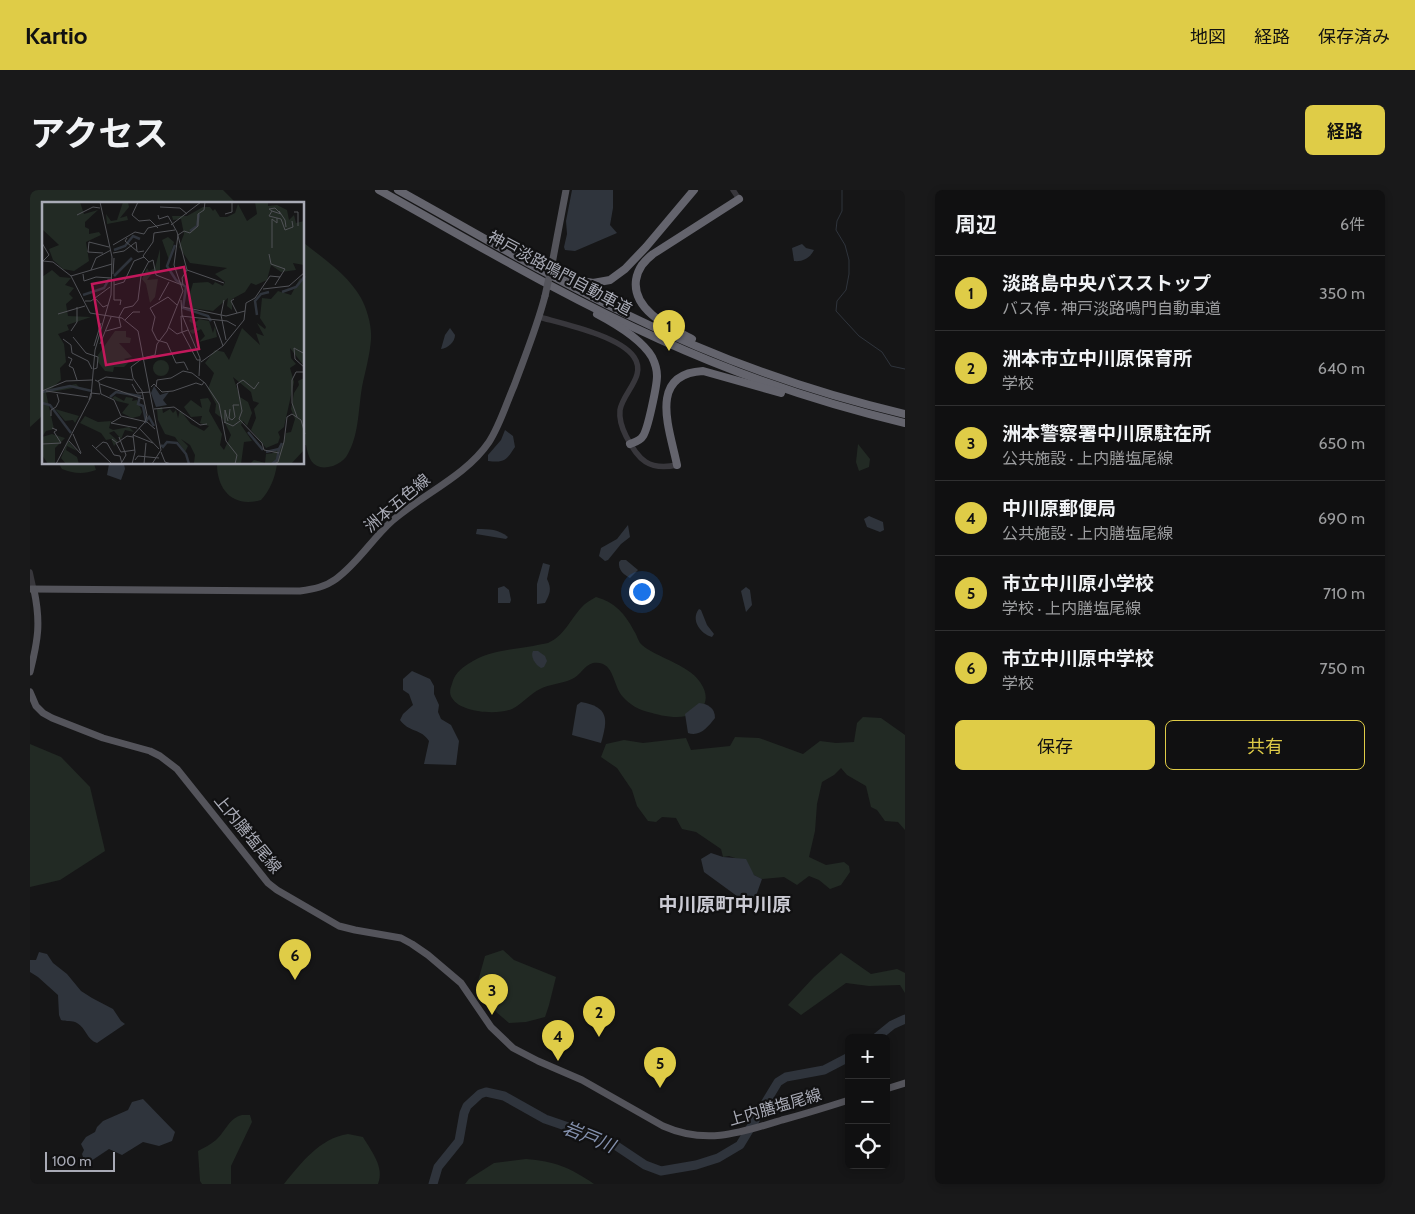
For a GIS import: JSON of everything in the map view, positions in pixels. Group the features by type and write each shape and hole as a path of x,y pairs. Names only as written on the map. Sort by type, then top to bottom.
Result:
{"highway":[{"name":"神戸淡路鳴門自動車道","path":"379,190 480,247 659,339 744,375 834,405 905,414"},
{"name":"神戸淡路鳴門自動車道","path":"398,190 633,318 708,351 905,423"},
{"path":"455,222 577,280 587,283 599,282 610,280 625,269 694,190"},
{"path":"739,199 644,261 637,276 638,296 651,314 678,332 713,350 794,383"},
{"path":"480,247 513,269 601,316 620,328 647,351 655,364 656,387 645,433 639,440 630,444"},
{"path":"677,465 666,403 672,385 685,374 697,371 709,372 766,389 834,405"}],"main road":[{"name":"洲本五色線","path":"32,589 289,591 311,590 329,583 346,570 393,521 461,470 488,442 506,407 540,317 566,190"},
{"path":"30,672 38,633 39,615 32,589"},
{"name":"上内膳塩尾線","path":"30,692 36,706 52,718 95,735 150,751 165,759 177,769 268,883 339,926 401,938 428,955 461,982 490,1027 514,1048 538,1061 582,1080 670,1129 684,1133 721,1137 756,1129 845,1101"},
{"path":"890,1088 905,1083"}],"street":[{"path":"732,190 739,199"},
{"path":"540,317 599,335 623,347 633,355 638,366 637,376 620,411 621,424 638,456 649,464 661,467 677,465"},
{"path":"30,572 32,589"}],"shaded area":[{"path":"30,190 223,190 235,202 42,202 42,416 30,427"},
{"path":"572,190 613,190 613,208 610,225 617,233 575,251 565,250 566,221"},
{"path":"305,244 335,268 356,290 365,307 371,329 370,351 362,387 357,424 353,441 346,457 335,465 327,467 317,466 311,460 306,445"},
{"path":"802,244 806,248 814,250 806,259 794,261 792,248"},
{"path":"450,328 455,335 454,340 449,346 441,349 445,335"},
{"path":"505,430 513,436 515,447 505,460 488,461 488,455 501,440"},
{"path":"858,444 870,459 869,467 859,471 856,462"},
{"path":"60,465 94,465 96,470 75,473 62,469"},
{"path":"109,465 124,465 125,469 121,480 107,475"},
{"path":"217,465 277,465 267,492 261,500 251,502 235,499 228,495 220,482"},
{"path":"869,516 883,522 884,530 880,532 867,527 864,519"},
{"path":"628,525 630,537 605,561 599,556 601,548 617,539"},
{"path":"477,529 494,530 508,537 506,539 476,534"},
{"path":"626,560 638,570 630,578 620,570 619,562"},
{"path":"543,563 550,565 547,579 550,591 545,603 537,604 537,584"},
{"path":"504,586 509,590 510,603 498,603 498,588"},
{"path":"746,587 750,590 752,605 746,612 741,591"},
{"path":"596,597 614,605 623,614 640,643 645,647 694,675 704,689 706,696 702,708 696,713 677,717 641,710 623,697 609,669 600,663 590,664 572,679 540,689 516,707 505,711 471,710 463,707 452,698 450,691 454,678 465,666 491,653 548,643 554,640 563,632 583,606"},
{"path":"699,609 714,634 712,637 704,633 696,622"},
{"path":"533,651 538,651 545,656 547,661 544,667 541,668 535,663 532,655"},
{"path":"412,671 430,679 434,686 434,694 439,705 438,712 441,719 451,725 459,741 456,765 424,764 429,741 423,734 407,727 400,720 403,714 413,705 409,694 403,690 403,679"},
{"path":"581,702 597,707 604,715 605,727 601,743 572,735 577,705"},
{"path":"699,703 710,707 714,712 715,718 707,728 700,732 696,734 688,733 685,714"},
{"path":"863,717 881,718 905,735 905,830 898,822 885,821 877,810 871,807 866,786 847,775 841,768 822,782 809,857 826,865 844,862 849,866 850,872 841,885 830,889 819,880 809,876 797,885 784,877 762,879 754,875 741,860 729,856 723,857 721,849 696,832 682,829 676,818 662,817 656,822 648,821 637,806 632,790 617,768 601,757 606,744 624,740 643,743 686,738 691,750 730,746 735,737 759,738 803,754 820,741 836,743 854,742 857,723"},
{"path":"30,744 61,757 90,787 105,851 60,880 30,887"},
{"path":"711,853 723,857 746,859 754,875 762,879 752,907 704,872 701,859"},
{"path":"503,950 514,960 556,977 545,1017 526,1022 509,1023 488,1005 477,985 485,956"},
{"path":"39,952 47,954 53,963 67,974 81,991 113,1009 125,1024 97,1043 77,1023 61,1020 58,995 30,972 30,960 36,960"},
{"path":"841,953 871,974 897,969 905,973 905,993 900,985 869,986 846,983 801,1015 788,1005 814,977"},
{"path":"143,1099 175,1132 172,1141 159,1146 143,1142 122,1155 109,1149 91,1161 84,1160 82,1154 84,1150 81,1144 86,1137 95,1132 103,1121 128,1110 132,1102"},
{"path":"242,1115 250,1115 252,1122 231,1166 231,1184 202,1184 200,1181 198,1151 216,1140 233,1119"},
{"path":"348,1134 363,1137 370,1148 380,1171 378,1184 284,1184 304,1160 320,1146 338,1136"},
{"path":"526,1159 545,1161 562,1166 594,1184 465,1184 469,1179 494,1163"}],"waterway":[{"path":"842,190 842,211 837,221 836,230 845,245 849,260 849,274 846,290 837,301 836,311 859,336 882,352 891,366 905,369"},
{"name":"岩戸川","path":"881,1034 892,1025 905,1019"},
{"name":"岩戸川","path":"433,1184 438,1167 459,1141 467,1106 480,1094 486,1092 504,1096 545,1119 609,1141 645,1165 661,1171 696,1165 718,1158 740,1145 778,1082 786,1077 824,1070 845,1059"}],"place":[{"name":"淡路島中央バスストップ","path":"669,351"},
{"name":"市立中川原中学校","path":"295,980"},
{"name":"洲本警察署中川原駐在所","path":"492,1015"},
{"name":"洲本市立中川原保育所","path":"599,1037"},
{"name":"中川原郵便局","path":"558,1061"},
{"name":"市立中川原小学校","path":"660,1088"}],"district":[{"name":"中川原町中川原","path":"725,904"}]}
